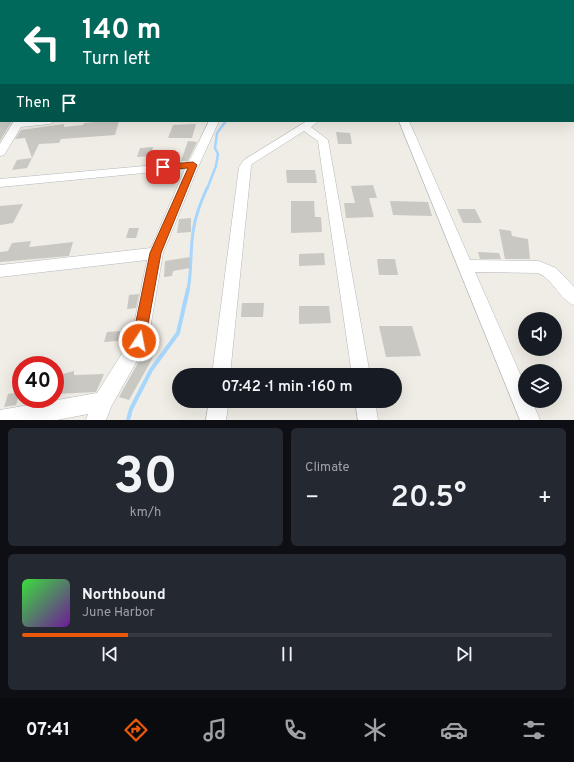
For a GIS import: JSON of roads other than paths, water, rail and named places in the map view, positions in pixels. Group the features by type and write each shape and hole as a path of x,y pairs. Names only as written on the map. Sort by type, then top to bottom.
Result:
{"street":[{"path":"0,154 18,122"},
{"path":"0,420 99,411 139,341 156,253 193,165 214,122"},
{"path":"404,122 467,266 530,420"},
{"path":"223,368 245,167 248,162 310,124 323,140 360,368"},
{"path":"0,183 193,165"},
{"path":"0,271 156,253"},
{"path":"467,266 539,267 551,272 574,298"},
{"path":"216,420 217,408"},
{"path":"366,408 368,420"}],"waterway":[{"path":"207,189 216,166 218,154 215,148 217,133 225,122"},
{"path":"188,290 194,226 198,209 207,188"},
{"path":"128,420 131,409 151,370 178,333 188,289"}]}
